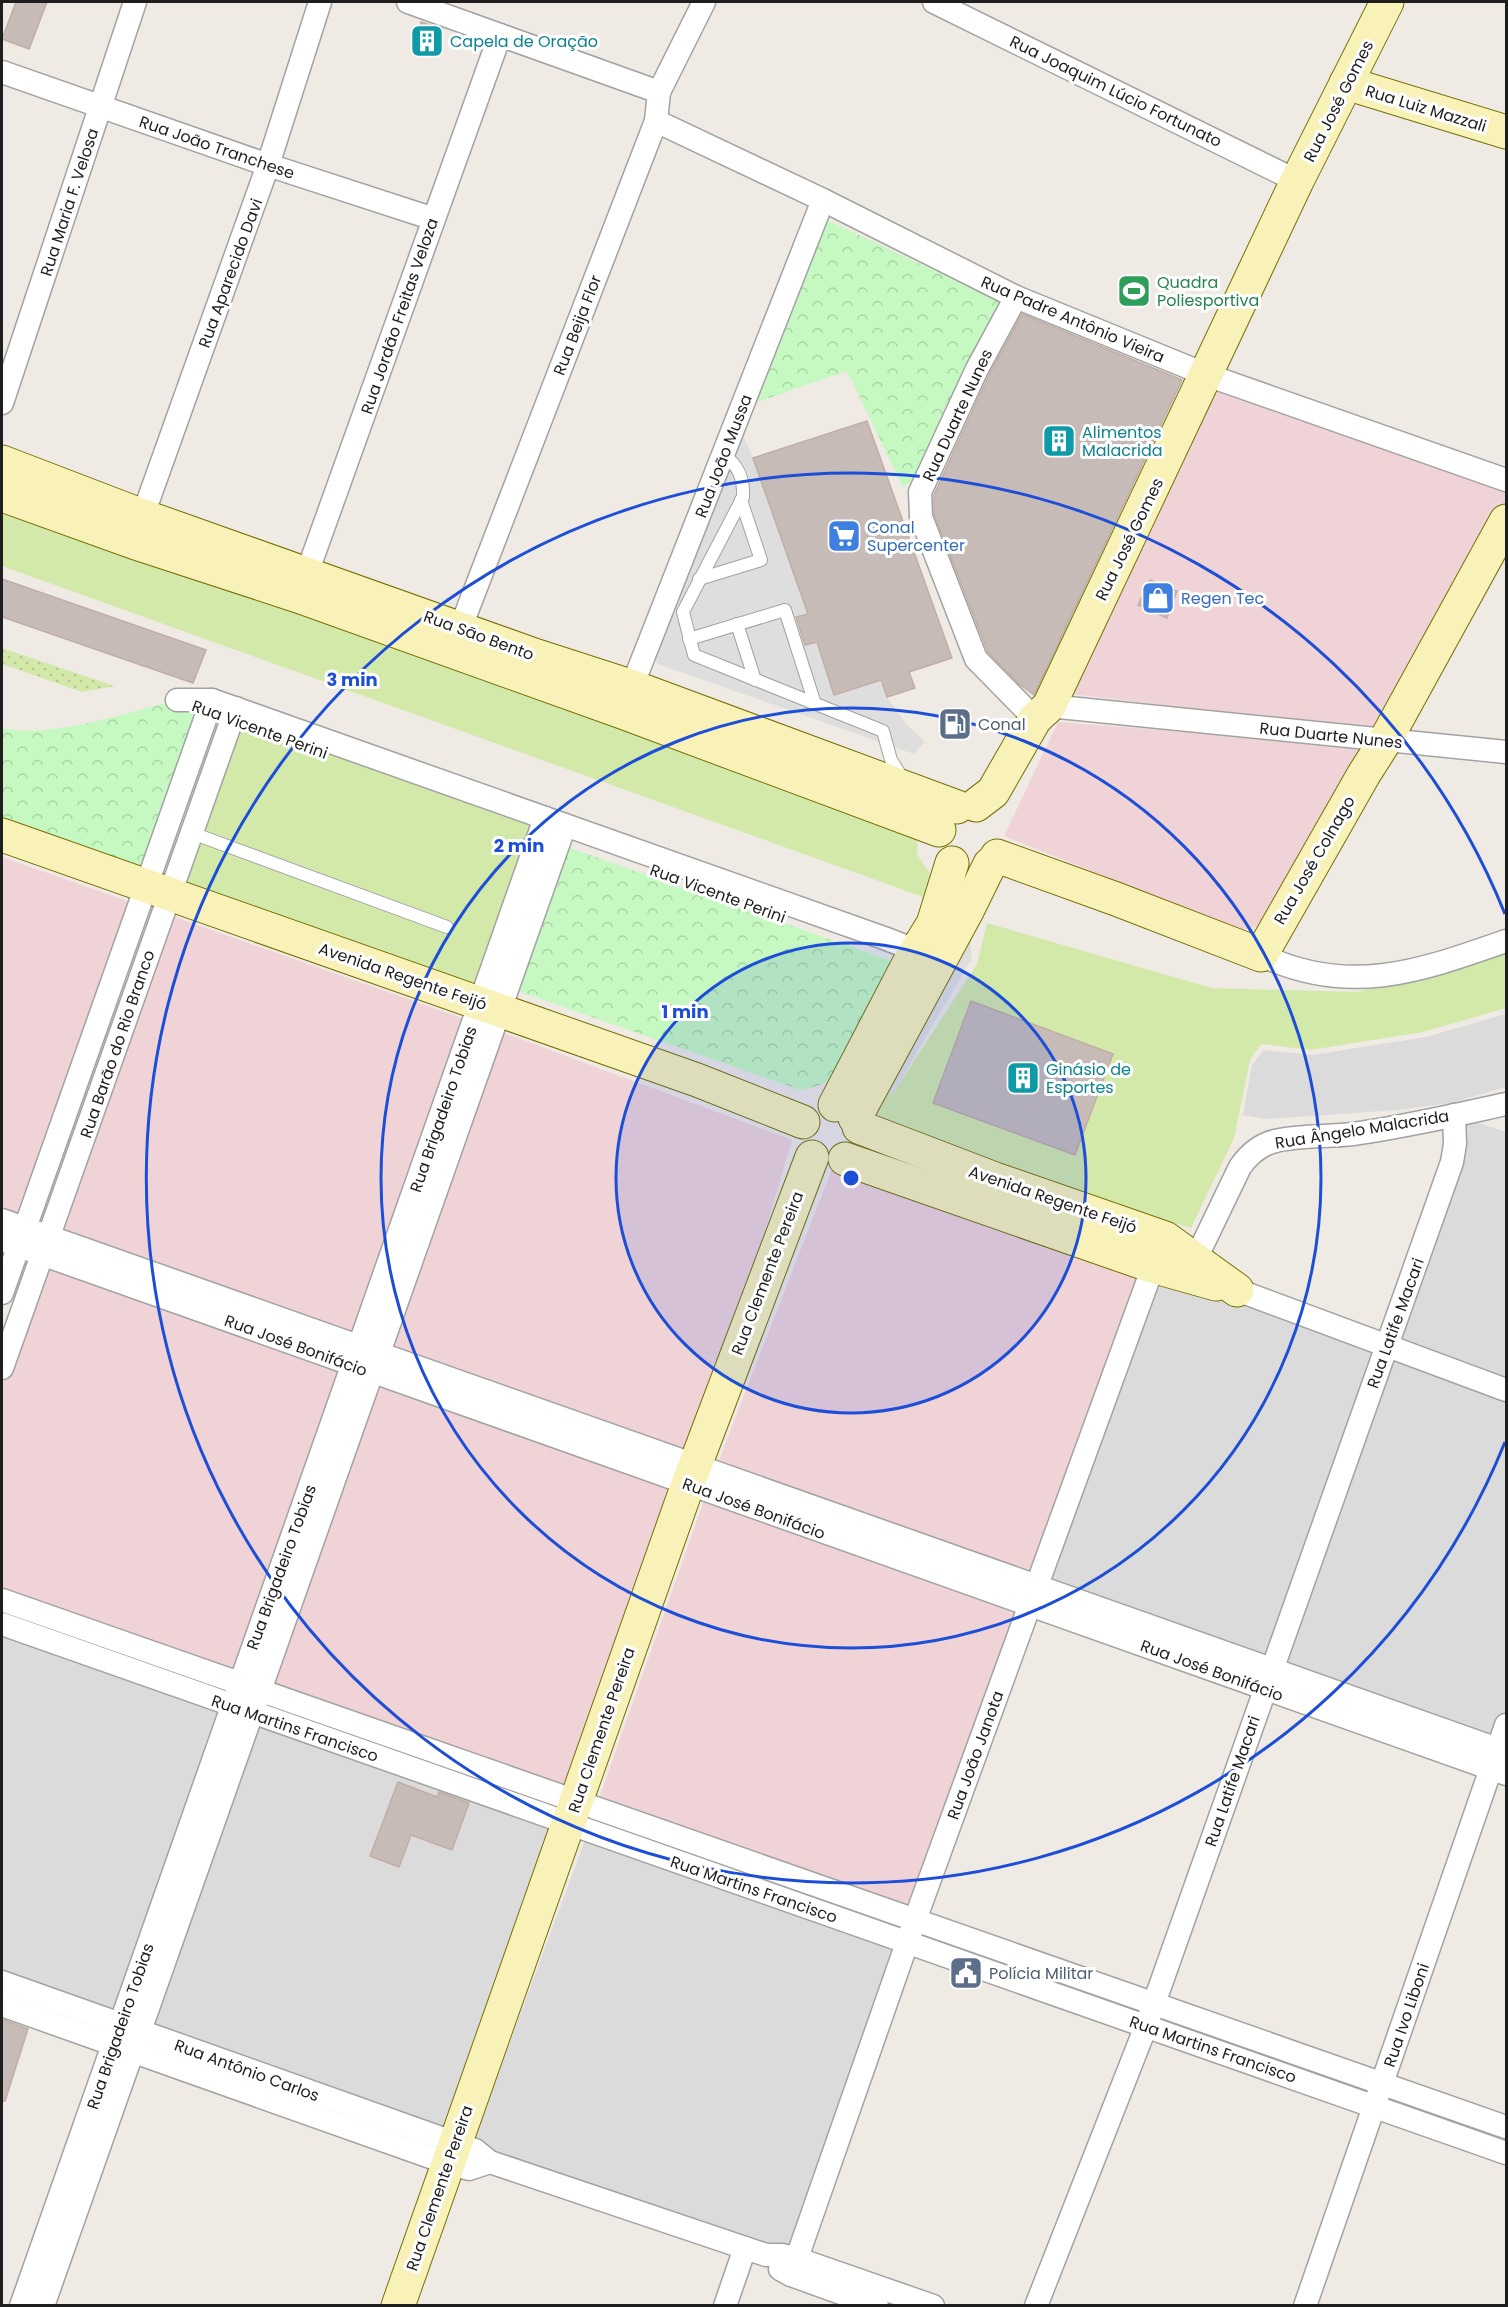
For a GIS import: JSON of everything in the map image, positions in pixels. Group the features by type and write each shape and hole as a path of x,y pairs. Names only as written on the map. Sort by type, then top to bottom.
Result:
{"main road":[{"name":"Rua José Gomes","path":"957,814 993,792 1042,713 1207,375 1297,181 1387,2"},
{"name":"Rua Luiz Mazzali","path":"1346,83 1506,132"},
{"name":"Rua São Bento","path":"2,462 138,529"},
{"name":"Rua São Bento","path":"2,495 138,529 456,640 537,656 627,699 917,820 957,814"},
{"name":"Rua José Colnago","path":"1261,955 1385,741 1506,521"},
{"name":"Rua São Bento","path":"627,699 911,790 957,814"},
{"path":"818,1148 808,1114 825,1105 849,1116 924,962 994,860 1002,847 1002,826 991,810 957,814 941,848 952,863 970,869 994,860 1116,899 1261,955"},
{"name":"Avenida Regente Feijó","path":"2,835 154,900"},
{"name":"Avenida Regente Feijó","path":"2,857 154,900 487,1016 693,1089 818,1148 991,1194 1159,1252 1237,1290"},
{"path":"924,962 952,863"},
{"name":"Avenida Regente Feijó","path":"849,1116 991,1194"},
{"name":"Rua Clemente Pereira","path":"421,2306 467,2158 581,1817 818,1148 856,1148 859,1134 849,1116"},
{"name":"Rua Clemente Pereira","path":"398,2306 467,2158"}],"street":[{"name":"Rua Maria F. Velosa","path":"2,403 135,2"},
{"name":"Rua Aparecido Davi","path":"138,529 268,165 320,2"},
{"path":"408,2 659,92"},
{"name":"Rua Beija Flor","path":"456,640 656,121 659,92 704,2"},
{"name":"Rua Joaquim Lúcio Fortunato","path":"934,2 1297,181"},
{"name":"Rua Jordão Freitas Veloza","path":"303,585 500,36"},
{"name":"Rua João Tranchese","path":"2,72 100,108 434,219"},
{"name":"Rua Padre Antônio Vieira","path":"656,121 823,200 1016,297 1207,375 1506,480"},
{"name":"Rua João Mussa","path":"627,699 823,200"},
{"name":"Rua Duarte Nunes","path":"1016,297 977,369 920,492 921,518 976,659 1042,713 1506,752"},
{"name":"Rua Vicente Perini","path":"210,705 924,962"},
{"name":"Rua Barão do Rio Branco","path":"2,1368 46,1246 154,900 210,705"},
{"name":"Rua Barão do Rio Branco","path":"2,1293 15,1238 154,900 192,834 234,714"},
{"name":"Rua Brigadeiro Tobias","path":"21,2306 126,2038 553,827"},
{"path":"1261,955 1284,966 1302,971 1349,979 1370,978 1409,970 1506,941"},
{"name":"Rua Ângelo Malacrida","path":"1191,1269 1240,1167 1248,1155 1261,1146 1275,1141 1352,1134 1506,1104"},
{"name":"Rua Latife Macari","path":"1036,2306 1146,2026 1452,1162 1455,1144 1454,1115"},
{"name":"Rua José Bonifácio","path":"2,1220 15,1238 46,1246 1500,1761"},
{"name":"Rua João Janota","path":"794,2267 915,1920 1159,1252"},
{"name":"Avenida Regente Feijó","path":"1237,1290 1506,1390"},
{"name":"Rua Martins Francisco","path":"2,1600 369,1729 581,1817 908,1942 1506,2153"},
{"name":"Rua Martins Francisco","path":"2,1624 362,1751 915,1920 1506,2127"},
{"name":"Rua Ivo Liboni","path":"1305,2306 1382,2084 1500,1761 1506,1725"},
{"path":"362,1751 369,1729"},
{"name":"Rua Antônio Carlos","path":"2,1982 126,2038"},
{"name":"Rua Antônio Carlos","path":"2,2005 126,2038 467,2158 766,2255 782,2255 794,2267"},
{"name":"Rua Brigadeiro Tobias","path":"43,2306 126,2038"},
{"path":"725,2306 745,2248"},
{"path":"794,2267 877,2306"},
{"path":"794,2267 933,2306"}],"lane":[{"path":"723,454 734,462 744,486 741,500 683,612 694,655 883,731 891,760 911,790"},
{"path":"699,579 760,560 741,500"},
{"path":"689,639 785,610 815,704"},
{"path":"737,624 755,680"},
{"path":"192,834 447,927"}],"shaded area":[{"path":"1213,389 1506,485 1506,501 1386,731 1062,693"},
{"path":"739,427 753,458 808,614 794,618 803,645 817,642 834,695 879,681 906,724 925,742 914,754 658,664 652,653"},
{"path":"1058,722 1353,745 1363,757 1274,922 1239,931 1004,836"},
{"path":"2,857 139,905 25,1228 2,1220"},
{"path":"967,911 972,958 894,1092 854,1110"},
{"path":"163,913 473,1022 360,1346 49,1237"},
{"path":"1506,1014 1506,1087 1451,1103 1397,1110 1266,1119 1243,1115 1252,1065 1264,1050 1312,1055 1426,1037"},
{"path":"494,1029 792,1140 695,1466 380,1354"},
{"path":"1454,1115 1506,1132 1506,1725 1498,1749 1037,1586 1152,1266 1383,1348"},
{"path":"835,1161 1152,1266 1037,1586 714,1473"},
{"path":"42,1254 353,1365 240,1684 2,1600 2,1368"},
{"path":"373,1372 688,1484 575,1802 259,1691"},
{"path":"707,1492 1030,1605 915,1920 595,1810"},
{"path":"2,1624 233,1706 120,2024 2,1982"},
{"path":"253,1713 568,1824 455,2145 140,2031"},
{"path":"588,1832 908,1942 791,2267 470,2150"}],"green space":[{"path":"827,220 1001,302 913,480 903,487 847,371 757,402"},
{"path":"2,507 515,692 699,734 918,828 917,854 930,874 926,898 2,566"},
{"path":"2,648 115,686 82,692 2,664"},
{"path":"177,700 208,711 146,886 2,831 2,727 20,730 64,728"},
{"path":"232,719 541,829 480,1004 170,894"},
{"path":"567,847 897,963 830,1080 818,1086 800,1090 515,990"},
{"path":"987,923 1212,988 1356,992 1506,953 1506,1008 1423,1032 1310,1050 1261,1044 1250,1060 1234,1138 1191,1228 870,1126 868,1103 894,1092 977,964"}],"building":[{"path":"16,2 47,2 29,49 2,39"},
{"name":"Capela de Oração","path":"421,22 442,29 430,56 414,53"},
{"name":"Alimentos Malacrida","path":"1022,314 1182,380 1034,695 1017,682 988,652 934,514 934,495 989,375"},
{"name":"Conal Supercenter","path":"867,421 952,658 909,672 915,688 887,697 881,680 834,695 817,642 805,645 796,617 808,614 753,458"},
{"path":"2,579 206,650 193,683 2,617"},
{"name":"Regen Tec","path":"1150,580 1177,591 1167,618 1138,605"},
{"name":"Ginásio de Esportes","path":"971,1001 1113,1054 1075,1155 933,1103"},
{"path":"398,1782 437,1797 439,1792 469,1803 452,1850 411,1835 399,1867 370,1856"},
{"path":"2,2019 28,2029 5,2101 2,2101"}],"place":[{"name":"Capela de Oração","path":"427,41"},
{"name":"Quadra Poliesportiva","path":"1134,291"},
{"name":"Alimentos Malacrida","path":"1059,441"},
{"name":"Conal Supercenter","path":"844,536"},
{"name":"Regen Tec","path":"1158,598"},
{"name":"Conal","path":"955,724"},
{"name":"Ginásio de Esportes","path":"1023,1078"},
{"name":"Polícia Militar","path":"966,1973"}]}
